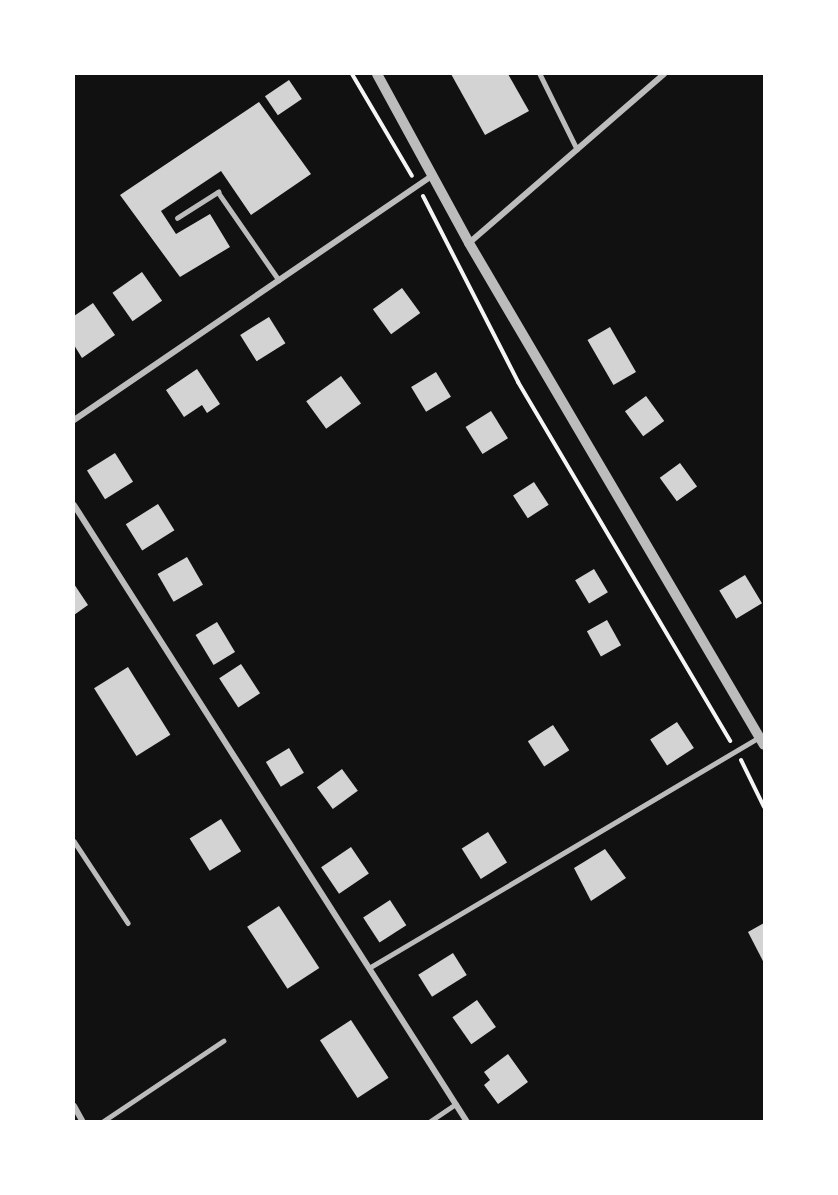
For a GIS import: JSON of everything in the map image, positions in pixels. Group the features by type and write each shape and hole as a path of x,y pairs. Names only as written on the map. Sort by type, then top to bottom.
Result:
{"street":[{"path":"377,74 469,243 762,740"},
{"path":"469,243 664,74"},
{"path":"74,420 433,175"},
{"path":"74,505 467,1122"},
{"path":"74,1106 83,1122"}],"lane":[{"path":"540,74 577,148"},
{"path":"177,218 218,192 279,280"},
{"path":"369,968 736,752 762,740"},
{"path":"74,841 128,922"},
{"path":"102,1122 223,1041"},
{"path":"429,1122 456,1104"}],"path":[{"path":"352,74 418,185 518,382 736,752 765,807"}],"building":[{"path":"451,74 508,74 529,111 485,135"},
{"path":"289,80 302,99 278,115 265,96"},
{"path":"259,102 311,174 251,215 221,171 161,211 176,234 210,214 230,247 180,277 120,195"},
{"path":"142,272 162,301 133,321 113,293"},
{"path":"402,288 420,313 391,334 373,309"},
{"path":"93,303 115,335 82,358 74,345 74,316"},
{"path":"269,317 285,343 257,361 240,335"},
{"path":"610,327 636,372 613,385 587,340"},
{"path":"197,369 220,404 207,413 202,405 184,417 166,390"},
{"path":"436,372 451,397 426,412 411,387"},
{"path":"341,376 361,404 326,429 306,401"},
{"path":"646,396 664,421 643,436 625,411"},
{"path":"491,411 508,438 483,454 466,427"},
{"path":"115,453 133,482 105,499 87,470"},
{"path":"680,463 697,486 677,501 660,478"},
{"path":"534,482 549,505 528,518 513,496"},
{"path":"158,504 174,530 142,550 126,524"},
{"path":"187,557 203,585 174,602 158,574"},
{"path":"594,569 608,592 589,603 575,580"},
{"path":"745,575 762,603 736,619 719,590"},
{"path":"74,584 88,605 74,615"},
{"path":"607,620 621,645 601,657 587,631"},
{"path":"217,622 235,652 214,665 196,635"},
{"path":"241,664 260,693 238,708 219,678"},
{"path":"128,667 170,735 136,756 94,688"},
{"path":"677,722 694,748 667,765 650,739"},
{"path":"553,725 569,750 544,766 528,741"},
{"path":"289,748 304,773 281,787 266,762"},
{"path":"342,769 358,791 333,809 317,787"},
{"path":"221,819 241,851 210,871 190,839"},
{"path":"488,832 507,863 481,879 462,848"},
{"path":"351,847 369,874 339,894 321,867"},
{"path":"605,849 626,878 591,901 574,868"},
{"path":"390,900 406,925 380,943 363,917"},
{"path":"279,906 319,968 287,989 247,927"},
{"path":"764,923 764,963 748,932"},
{"path":"453,953 467,975 432,997 418,975"},
{"path":"477,1000 496,1027 471,1044 452,1017"},
{"path":"351,1020 389,1078 358,1098 320,1040"},
{"path":"508,1054 528,1082 498,1104 484,1085 490,1080 484,1072"}]}
